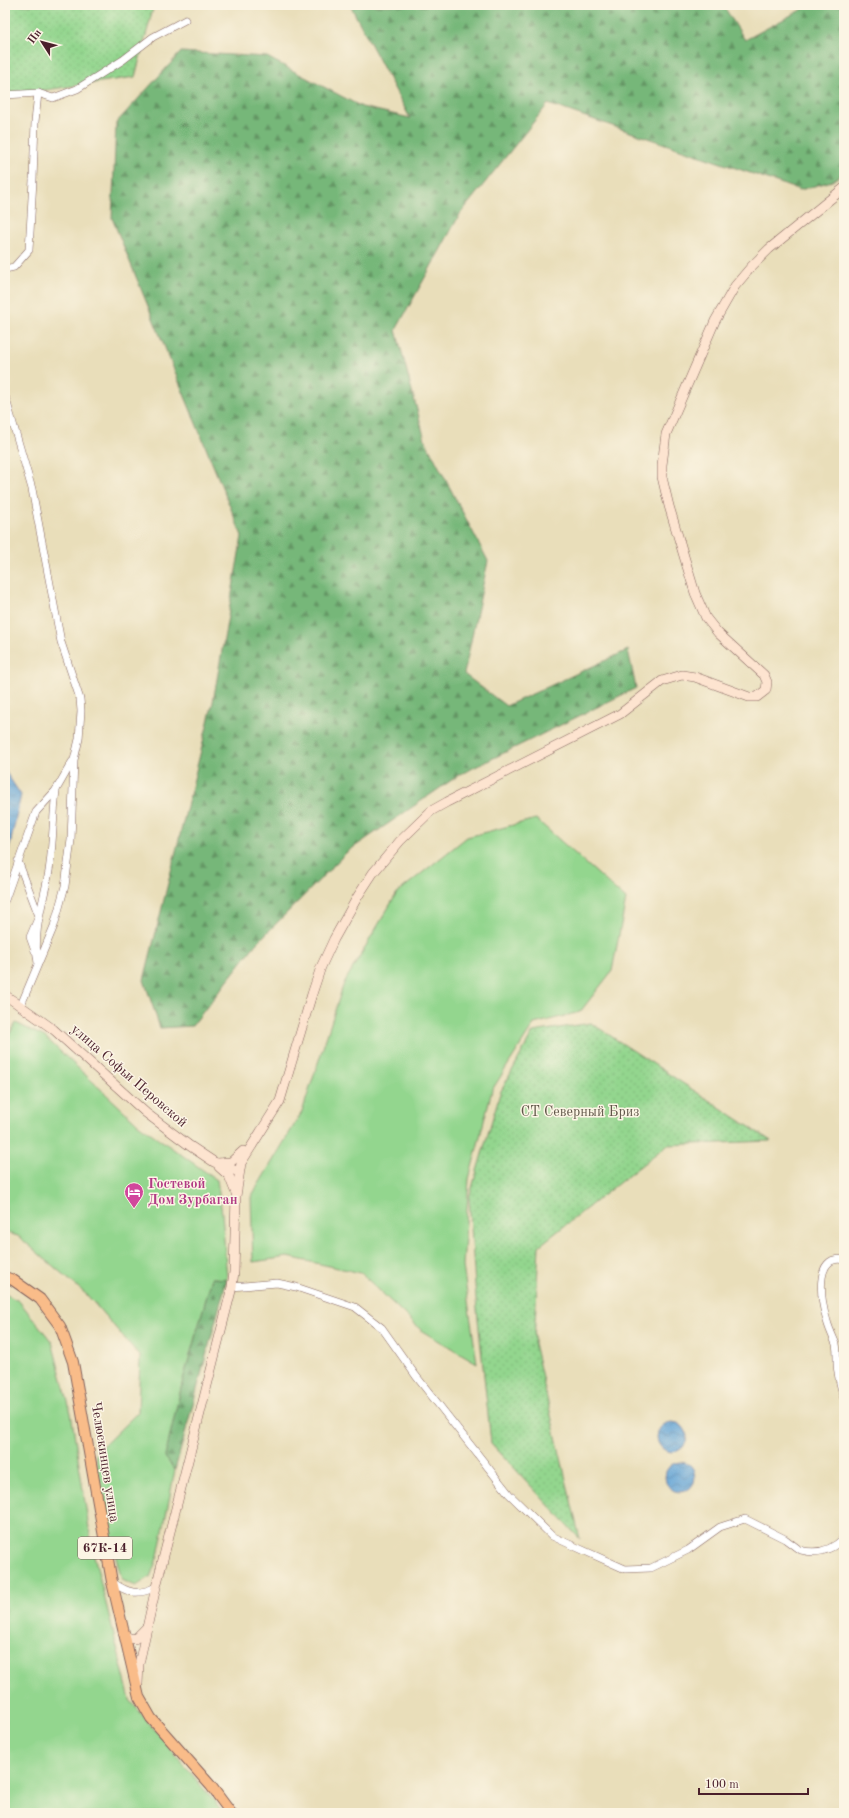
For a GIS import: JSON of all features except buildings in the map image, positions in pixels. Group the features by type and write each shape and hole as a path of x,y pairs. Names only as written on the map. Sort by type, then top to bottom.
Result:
{"main road":[{"path":"140,1697 138,1678 147,1626 232,1287 234,1272 236,1196 241,1163 280,1101 321,967 334,939 358,896 373,873 413,827 447,802 620,714 662,681 678,676 695,677 749,697 757,697 766,690 767,682 764,675 718,633 706,618 695,594 662,477 665,440 674,412 694,368 715,322 735,286 751,267 770,249 844,188"},
{"name":"улица Софьи Перовской","path":"5,995 53,1029 146,1113 214,1162 239,1172"},
{"path":"214,1162 231,1162 237,1158 256,1137"},
{"path":"214,1162 229,1176 233,1182 236,1196"},
{"name":"Челюскинцев улица","path":"5,1277 13,1280 40,1299 60,1326 70,1355 82,1408 96,1497 112,1582 127,1652 140,1697 151,1718 212,1786 231,1813"},
{"path":"123,1633 129,1638 135,1639 147,1626"},
{"path":"127,1652 137,1647 147,1626"}],"street":[{"path":"5,95 38,93 53,98 77,89 123,60 153,37 185,20"},
{"path":"5,269 14,267 29,250 34,180 35,122 38,93"},
{"path":"5,396 32,489 61,642 80,699 79,739 74,760 71,840 65,886 54,926 21,1005"},
{"path":"5,900 36,812 56,790 74,760"},
{"path":"38,963 36,951 30,937 39,916 49,871 56,790"},
{"path":"18,861 39,916"},
{"path":"844,1260 838,1259 831,1261 824,1269 822,1279 824,1311 836,1344 838,1355 837,1372 844,1399"},
{"path":"232,1287 277,1284 296,1287 355,1307 382,1328 416,1376 508,1494 552,1536 625,1569 651,1568 688,1550 720,1527 745,1518 785,1539 799,1549 811,1552 830,1550 844,1538"},
{"path":"112,1582 125,1591 138,1593 156,1587"}],"green space":[{"path":"5,5 154,5 135,77 5,96"},
{"path":"350,5 723,5 745,40 810,5 844,5 844,173 832,181 800,190 548,104 460,214 396,330 425,440 488,561 464,674 506,706 628,650 636,688 459,775 347,852 255,945 192,1026 160,1028 144,980 213,702 242,536 112,218 116,123 181,52 267,57 362,107 410,118"},
{"path":"536,819 626,899 612,971 580,1012 534,1024 492,1090 469,1179 463,1266 477,1363 422,1331 361,1273 288,1257 253,1262 251,1197 302,1112 344,983 397,893 467,837"},
{"path":"16,1023 45,1037 138,1124 217,1180 222,1213 227,1279 212,1278 183,1380 165,1457 175,1470 158,1556 150,1577 136,1586 122,1580 107,1525 95,1454 138,1412 140,1356 87,1295 18,1236 5,1232 5,1042"},
{"name":"СТ Северный Бриз","path":"591,1023 771,1141 667,1145 539,1246 534,1343 580,1539 491,1443 476,1300 469,1198 500,1093 533,1032"},
{"path":"212,1278 227,1279 175,1470 165,1457 183,1380"},
{"path":"5,1294 19,1301 52,1342 71,1413 92,1547 130,1700 224,1813 5,1813"}],"water":[{"path":"5,771 21,795 5,868"},
{"path":"672,1422 683,1426 687,1437 683,1448 672,1452 661,1448 657,1437 661,1426"},
{"path":"680,1462 691,1466 695,1477 691,1488 680,1492 669,1488 665,1477 669,1466"}],"place":[{"name":"Гостевой Дом Зурбаган","path":"134,1209"}]}
